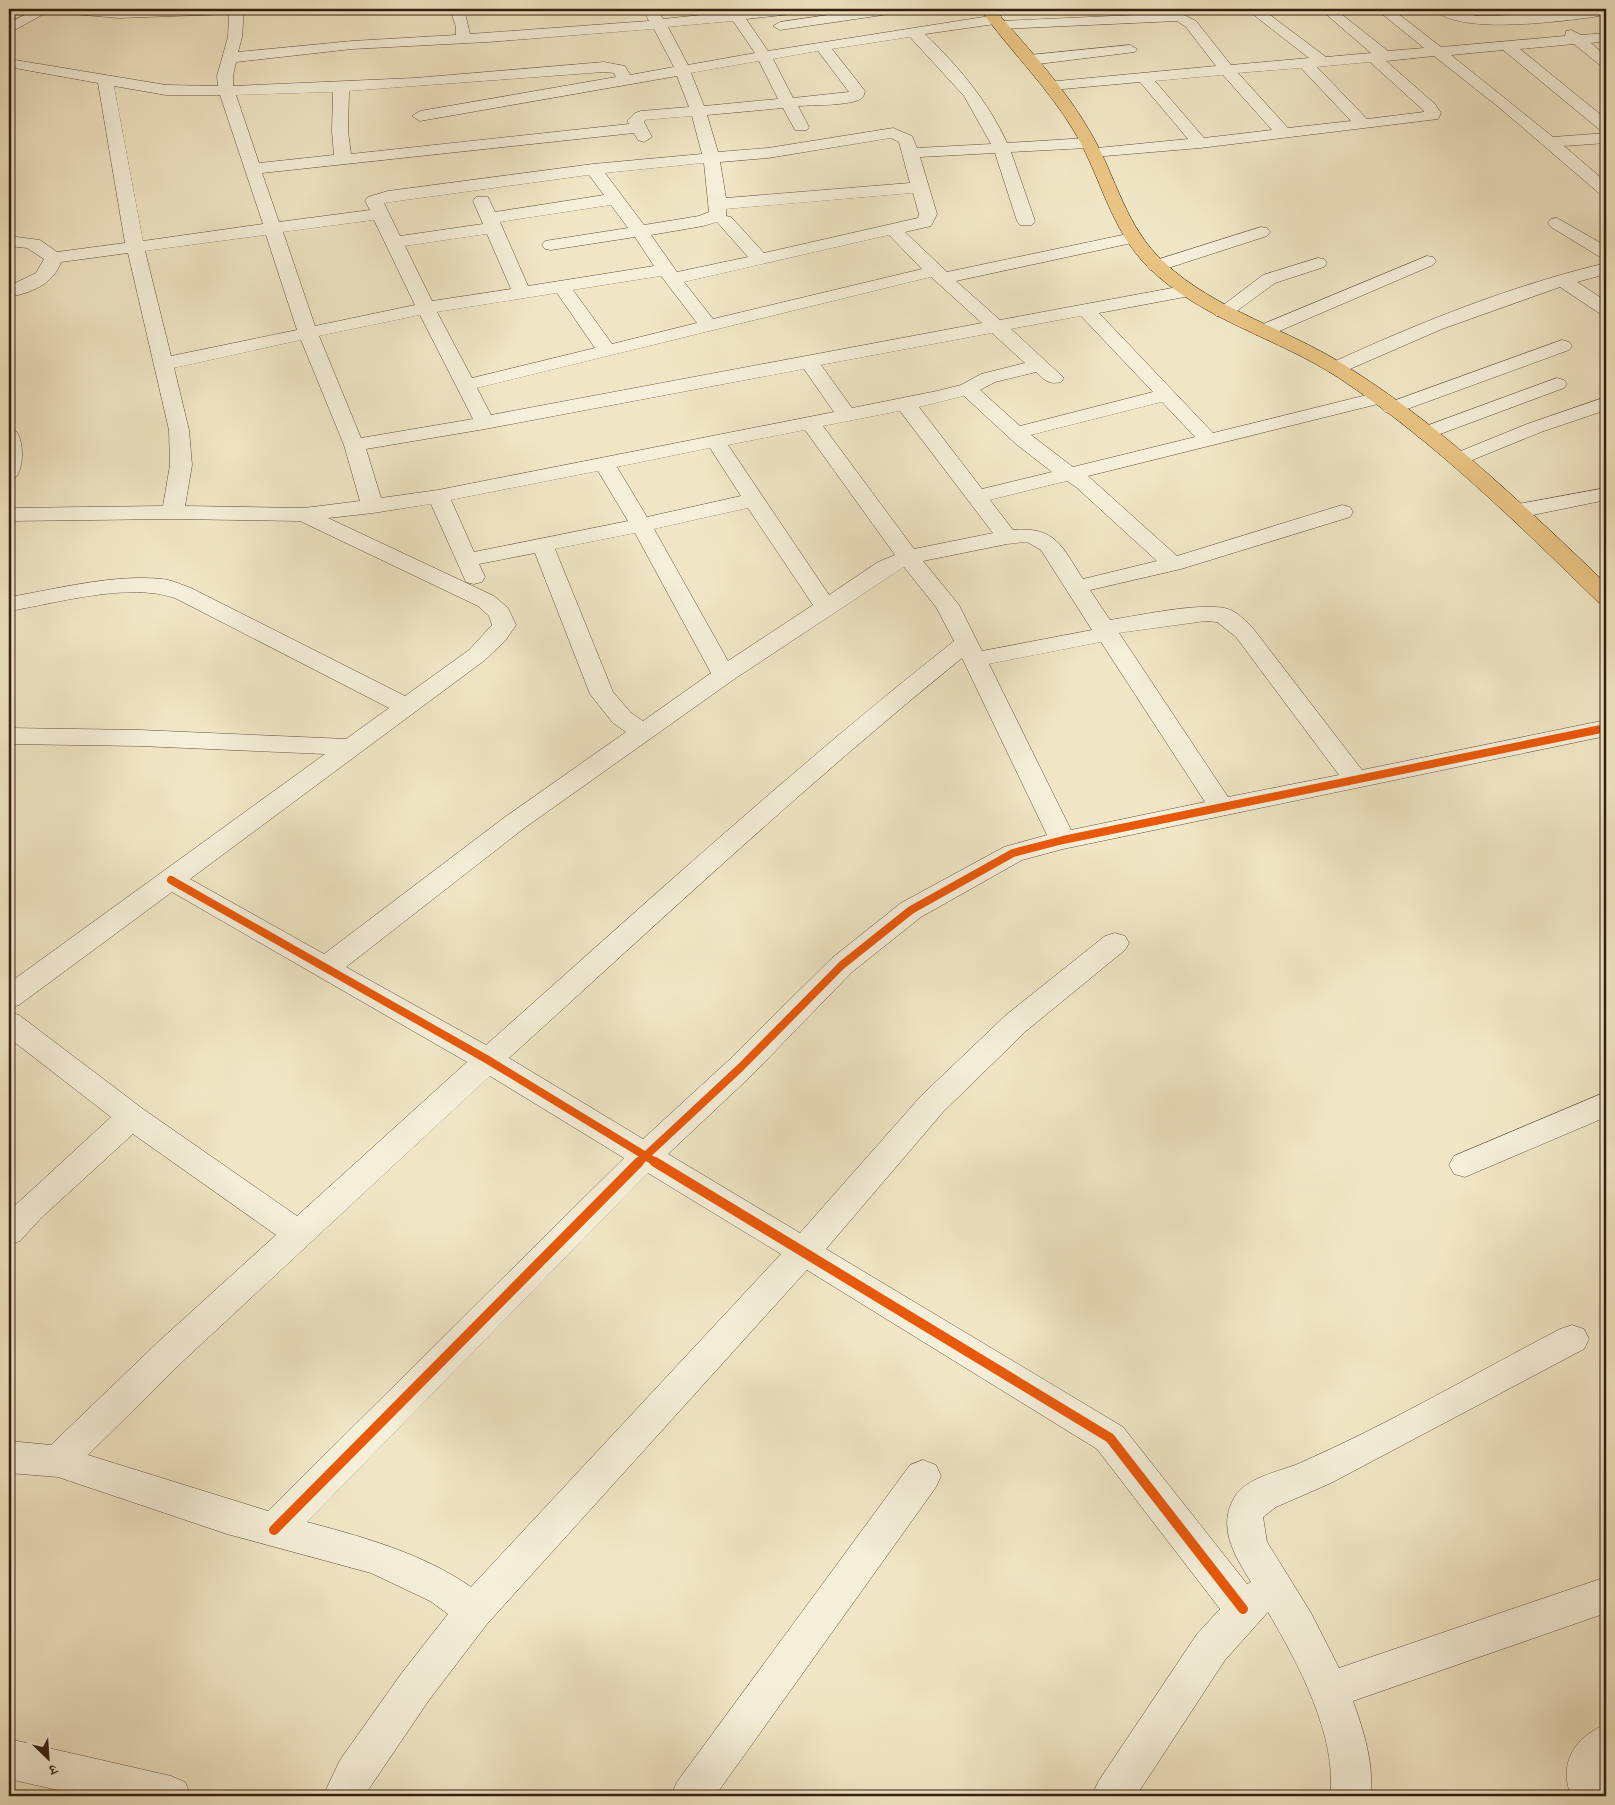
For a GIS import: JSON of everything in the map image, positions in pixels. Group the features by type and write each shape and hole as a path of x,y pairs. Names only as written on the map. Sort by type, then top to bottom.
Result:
{"main road":[{"path":"995,18 1052,86 1090,147 1125,229 1156,266 1188,291 1223,312 1336,368 1386,403 1458,459 1518,511 1606,596"}],"street":[{"path":"9,29 46,9"},
{"path":"60,9 119,14 148,11 237,9 235,38 225,76 226,90 308,333 354,445 372,507"},
{"path":"457,9 463,27 463,39"},
{"path":"551,245 713,219 718,215 712,158 698,111 676,54 650,9"},
{"path":"229,58 352,45 463,39 657,24 737,12 801,9"},
{"path":"1253,9 1323,62"},
{"path":"910,153 1000,148 1200,143 1432,116 1433,113 1379,57 1327,9"},
{"path":"1382,9 1438,51 1606,190"},
{"path":"1442,9 1464,19 1553,18 1594,11"},
{"path":"1511,9 1524,18"},
{"path":"747,30 883,11"},
{"path":"737,12 801,127"},
{"path":"420,116 763,56 995,18 1180,17 1191,24 1227,70 1284,134"},
{"path":"1553,18 1606,63"},
{"path":"913,31 937,55 986,116 1000,148 1026,221"},
{"path":"1052,86 1143,76 1606,37"},
{"path":"1506,45 1606,127"},
{"path":"660,162 638,128 636,118 641,116 788,104 851,97 856,94 857,91 822,46"},
{"path":"1030,60 1130,49"},
{"path":"9,54 72,68 179,84 197,90"},
{"path":"9,63 166,90 341,87 416,83 604,67 620,69 626,80"},
{"path":"1306,63 1364,125"},
{"path":"9,79 26,67"},
{"path":"1143,76 1200,143"},
{"path":"105,80 135,247 179,430 181,465 173,512"},
{"path":"416,83 426,150"},
{"path":"341,87 340,131 343,160"},
{"path":"507,102 540,139"},
{"path":"254,169 638,128"},
{"path":"163,364 426,308 561,286 669,275 759,258 925,222 928,219 928,214 906,139 893,133 806,148 660,162 473,184 380,198 374,203 379,214 426,308 485,423"},
{"path":"1549,142 1606,138"},
{"path":"593,170 640,230 669,275 709,326"},
{"path":"473,184 493,223 521,292"},
{"path":"718,204 921,188"},
{"path":"393,242 614,199"},
{"path":"53,258 379,214"},
{"path":"725,221 759,258"},
{"path":"1557,222 1606,252"},
{"path":"893,229 993,325 1054,378"},
{"path":"1156,266 1261,232"},
{"path":"466,385 709,326 939,275 1132,238"},
{"path":"9,241 38,245 48,251 53,258 52,266 45,275 32,284 9,292"},
{"path":"1263,331 1427,261"},
{"path":"1223,312 1269,280 1318,263"},
{"path":"1336,368 1388,344 1467,312 1606,268"},
{"path":"1564,282 1606,309"},
{"path":"561,286 607,351"},
{"path":"354,445 485,423 993,325 1188,291"},
{"path":"1085,309 1164,395 1208,439"},
{"path":"976,497 1208,439 1386,403 1562,346"},
{"path":"808,362 847,414"},
{"path":"9,516 173,512 304,515 372,507 438,496 905,404 968,389 988,378 1038,364"},
{"path":"1425,433 1557,384"},
{"path":"968,389 1016,433 1068,474 1084,482 1173,564"},
{"path":"1016,433 1164,395"},
{"path":"1458,459 1534,428 1606,403"},
{"path":"905,404 1007,537"},
{"path":"810,422 908,557 947,605 971,650 1063,840"},
{"path":"9,435 11,454 9,473"},
{"path":"715,440 811,587 827,608"},
{"path":"604,463 641,525 724,675"},
{"path":"1518,511 1606,494"},
{"path":"438,496 486,601"},
{"path":"466,560 543,546 754,500"},
{"path":"1076,587 1173,564 1342,512"},
{"path":"9,998 478,655 497,636 504,625 500,613 486,601 304,515"},
{"path":"325,968 514,823 724,675 827,608 863,581 886,567 908,557 1007,537 1031,535 1042,539 1048,545 1221,806"},
{"path":"543,546 602,694 611,708 642,732"},
{"path":"9,604 98,589 162,586 183,593 407,707"},
{"path":"58,1461 168,1353 300,1235 488,1060 740,834 896,699 971,650 1105,631 1206,614 1222,615 1234,622 1266,659 1355,779"},
{"path":"274,1530 646,1155 740,1068 842,965 911,910 1013,853 1063,840 1221,806 1606,728"},
{"path":"9,736 140,738 350,747"},
{"path":"171,880 488,1060 1110,1438 1243,1610"},
{"path":"343,1796 354,1774 409,1694 474,1611 804,1251 932,1104 1016,1023 1114,944"},
{"path":"9,1023 59,1059 132,1117 300,1235"},
{"path":"1464,1165 1606,1104"},
{"path":"9,1232 30,1209 132,1117"},
{"path":"1350,1796 1352,1785 1345,1736 1331,1690 1252,1552 1244,1532 1244,1516 1250,1505 1266,1494 1315,1473 1572,1340"},
{"path":"9,1457 58,1461 227,1518 377,1558 444,1589 474,1611"},
{"path":"691,1796 924,1476"},
{"path":"1112,1796 1211,1647 1243,1610 1272,1584"},
{"path":"1331,1690 1606,1595"},
{"path":"1592,1796 1588,1789 1586,1771 1590,1757 1606,1744"},
{"path":"9,1759 171,1796"}],"cycle path":[{"path":"274,1530 646,1155 740,1068 842,965 911,910 1013,853 1063,840 1606,728"},
{"path":"171,880 488,1060 1110,1438 1243,1609"}]}
